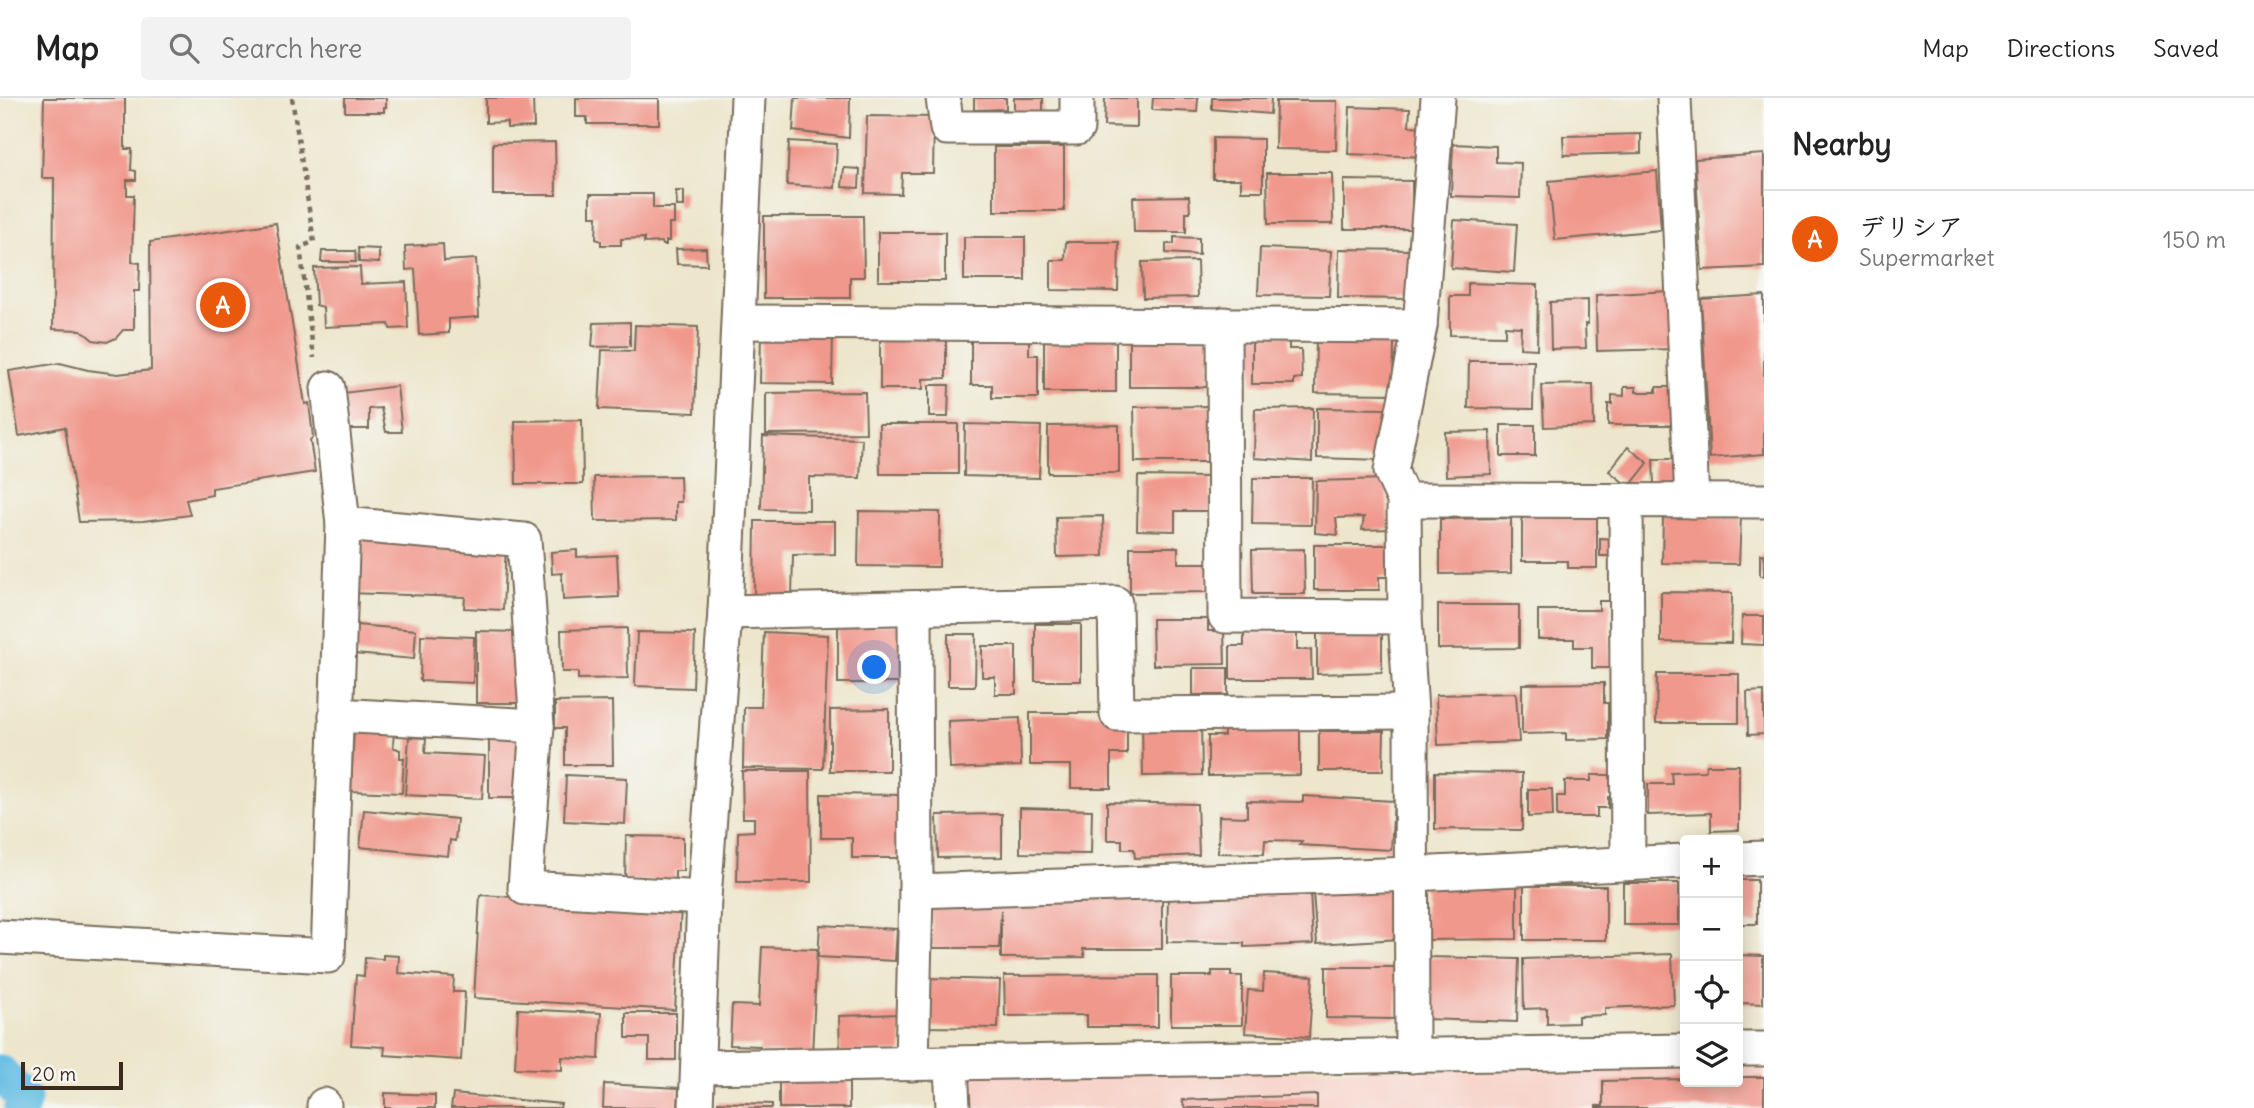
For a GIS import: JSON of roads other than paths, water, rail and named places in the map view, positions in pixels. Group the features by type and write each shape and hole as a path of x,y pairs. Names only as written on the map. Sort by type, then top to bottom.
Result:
{"street":[{"path":"696,1108 704,898 725,612 748,98"},
{"path":"943,98 947,128 1077,128 1077,98"},
{"path":"1412,1056 1411,712 1405,617 1404,500 1391,471 1420,326 1438,98"},
{"path":"1674,98 1692,501"},
{"path":"739,322 1420,326"},
{"path":"1224,324 1225,616 1405,617"},
{"path":"0,937 328,956 343,524 328,388"},
{"path":"1404,500 1764,501"},
{"path":"1626,500 1628,863"},
{"path":"343,524 524,540 537,726 524,888 704,898"},
{"path":"725,612 1115,603 1117,714 1411,712"},
{"path":"912,1063 916,891 915,608"},
{"path":"336,715 537,726"},
{"path":"1743,859 1764,858"},
{"path":"916,891 1412,874 1680,861"},
{"path":"1743,1049 1764,1049"},
{"path":"698,1067 1680,1051"},
{"path":"951,1064 953,1108"}],"waterway":[{"path":"0,1072 24,1099 21,1108"}],"place":[{"name":"デリシア","path":"223,305"}]}
